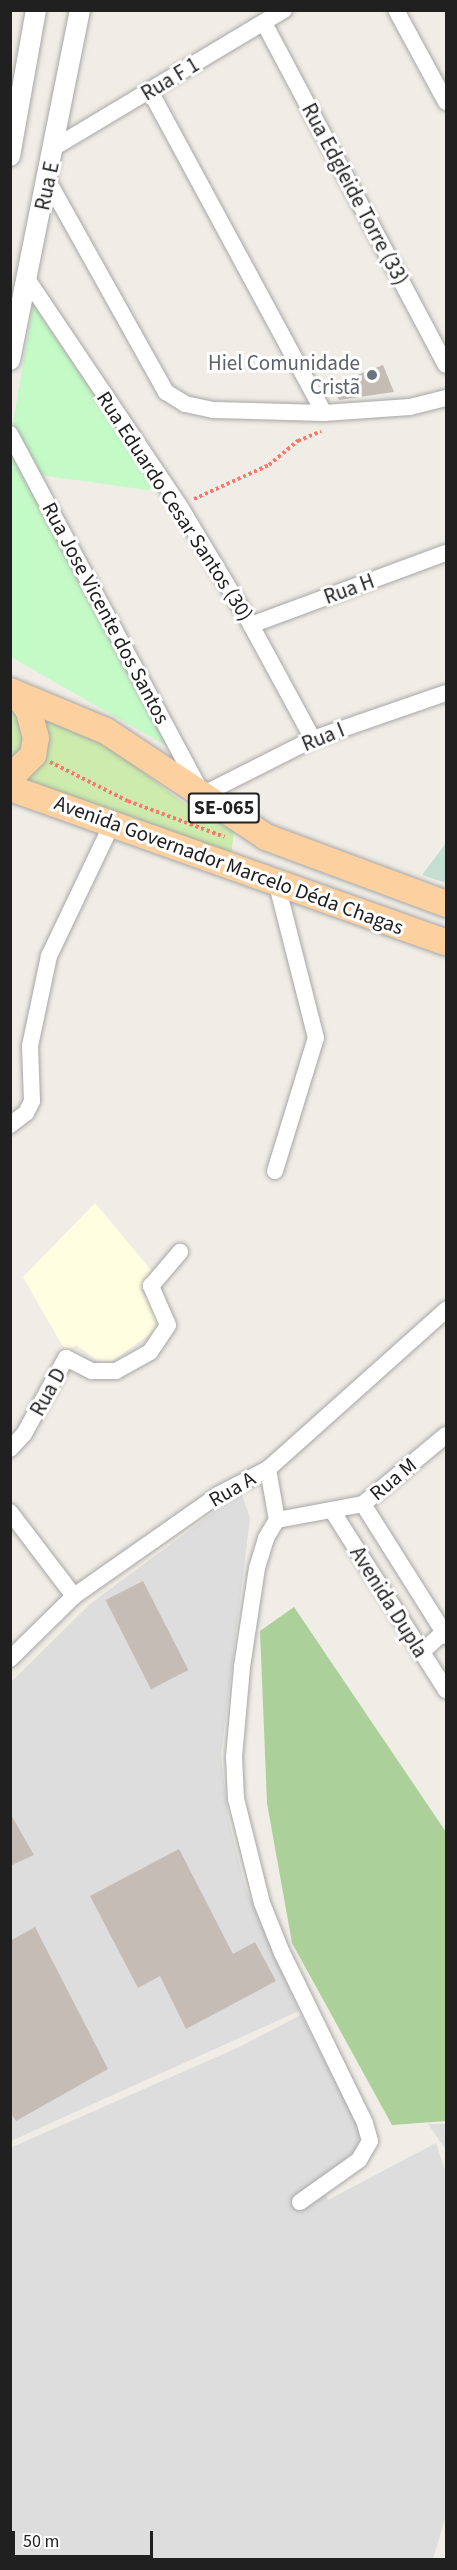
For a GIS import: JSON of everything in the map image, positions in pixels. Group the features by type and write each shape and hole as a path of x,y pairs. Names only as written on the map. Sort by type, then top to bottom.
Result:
{"main road":[{"name":"Avenida Governador Marcelo Déda Chagas","path":"13,692 106,731 279,843 447,904"},
{"path":"10,778 33,755 36,738 29,711 13,692"},
{"name":"Avenida Governador Marcelo Déda Chagas","path":"10,788 113,822 447,942"}],"street":[{"name":"Rua E","path":"10,156 16,92 36,10"},
{"name":"Rua E","path":"10,360 55,147 80,10"},
{"name":"Rua F 1","path":"55,147 284,10"},
{"path":"396,10 447,102"},
{"name":"Rua Edgleide Torre (33)","path":"264,23 447,365"},
{"path":"150,91 324,413"},
{"path":"48,181 166,392 185,404 213,410 324,413 410,407 447,398"},
{"name":"Rua Eduardo Cesar Santos (30)","path":"27,279 179,505 251,625 313,739"},
{"name":"Rua Jose Vicente dos Santos","path":"10,434 202,793"},
{"name":"Rua H","path":"251,625 447,553"},
{"name":"Rua I","path":"202,793 313,739 447,693"},
{"path":"10,1125 26,1113 32,1101 30,1046 49,956 113,822"},
{"path":"275,1171 316,1038 276,881"},
{"name":"Rua D","path":"10,1449 24,1434 66,1359 92,1371 116,1371 150,1352 168,1325 151,1286 180,1252"},
{"name":"Rua A","path":"10,1659 74,1596 218,1495 268,1469 447,1310"},
{"name":"Rua M","path":"277,1520 333,1512 363,1504 447,1435"},
{"path":"268,1469 277,1520 261,1551 242,1667 234,1757 236,1799 262,1903 274,1933 366,2123 370,2141 359,2160 300,2202"},
{"name":"Avenida Dupla","path":"363,1504 446,1633"},
{"path":"10,1512 74,1596"},
{"name":"Avenida Dupla","path":"333,1512 421,1653 447,1690"},
{"path":"421,1653 446,1633"}],"path":[{"path":"179,505 269,465 298,441 352,411"}],"shaded area":[{"path":"446,843 446,883 422,875"},
{"path":"95,1203 151,1270 140,1290 160,1317 157,1329 111,1362 99,1361 76,1345 66,1352 23,1277"},
{"path":"241,1492 250,1518 221,1755 228,1817 245,1886 299,2011 11,2141 11,1682 90,1604"},
{"path":"301,2015 361,2131 355,2151 319,2180 328,2200 436,2143 446,2173 446,2516 433,2559 11,2559 10,2148 237,2048"},
{"path":"428,2124 446,2124 446,2150"}],"green space":[{"path":"33,304 156,487 147,490 41,475 13,423"},
{"path":"12,453 174,750 11,657"},
{"path":"11,706 27,736 23,759 11,769"},
{"path":"37,713 106,744 192,809 234,831 231,856 25,781 45,752"},
{"path":"294,1607 446,1832 446,2121 392,2125 292,1943 267,1803 260,1631"}],"building":[{"name":"Hiel Comunidade Cristã","path":"383,365 394,392 339,400 332,385"},
{"path":"143,1581 188,1670 151,1689 106,1600"},
{"path":"10,1813 34,1855 10,1866"},
{"path":"179,1849 233,1954 255,1942 276,1981 186,2029 160,1976 138,1988 90,1896"},
{"path":"35,1927 108,2069 16,2121 10,2112 10,1941"}],"place":[{"name":"Hiel Comunidade Cristã","path":"372,375"}]}
